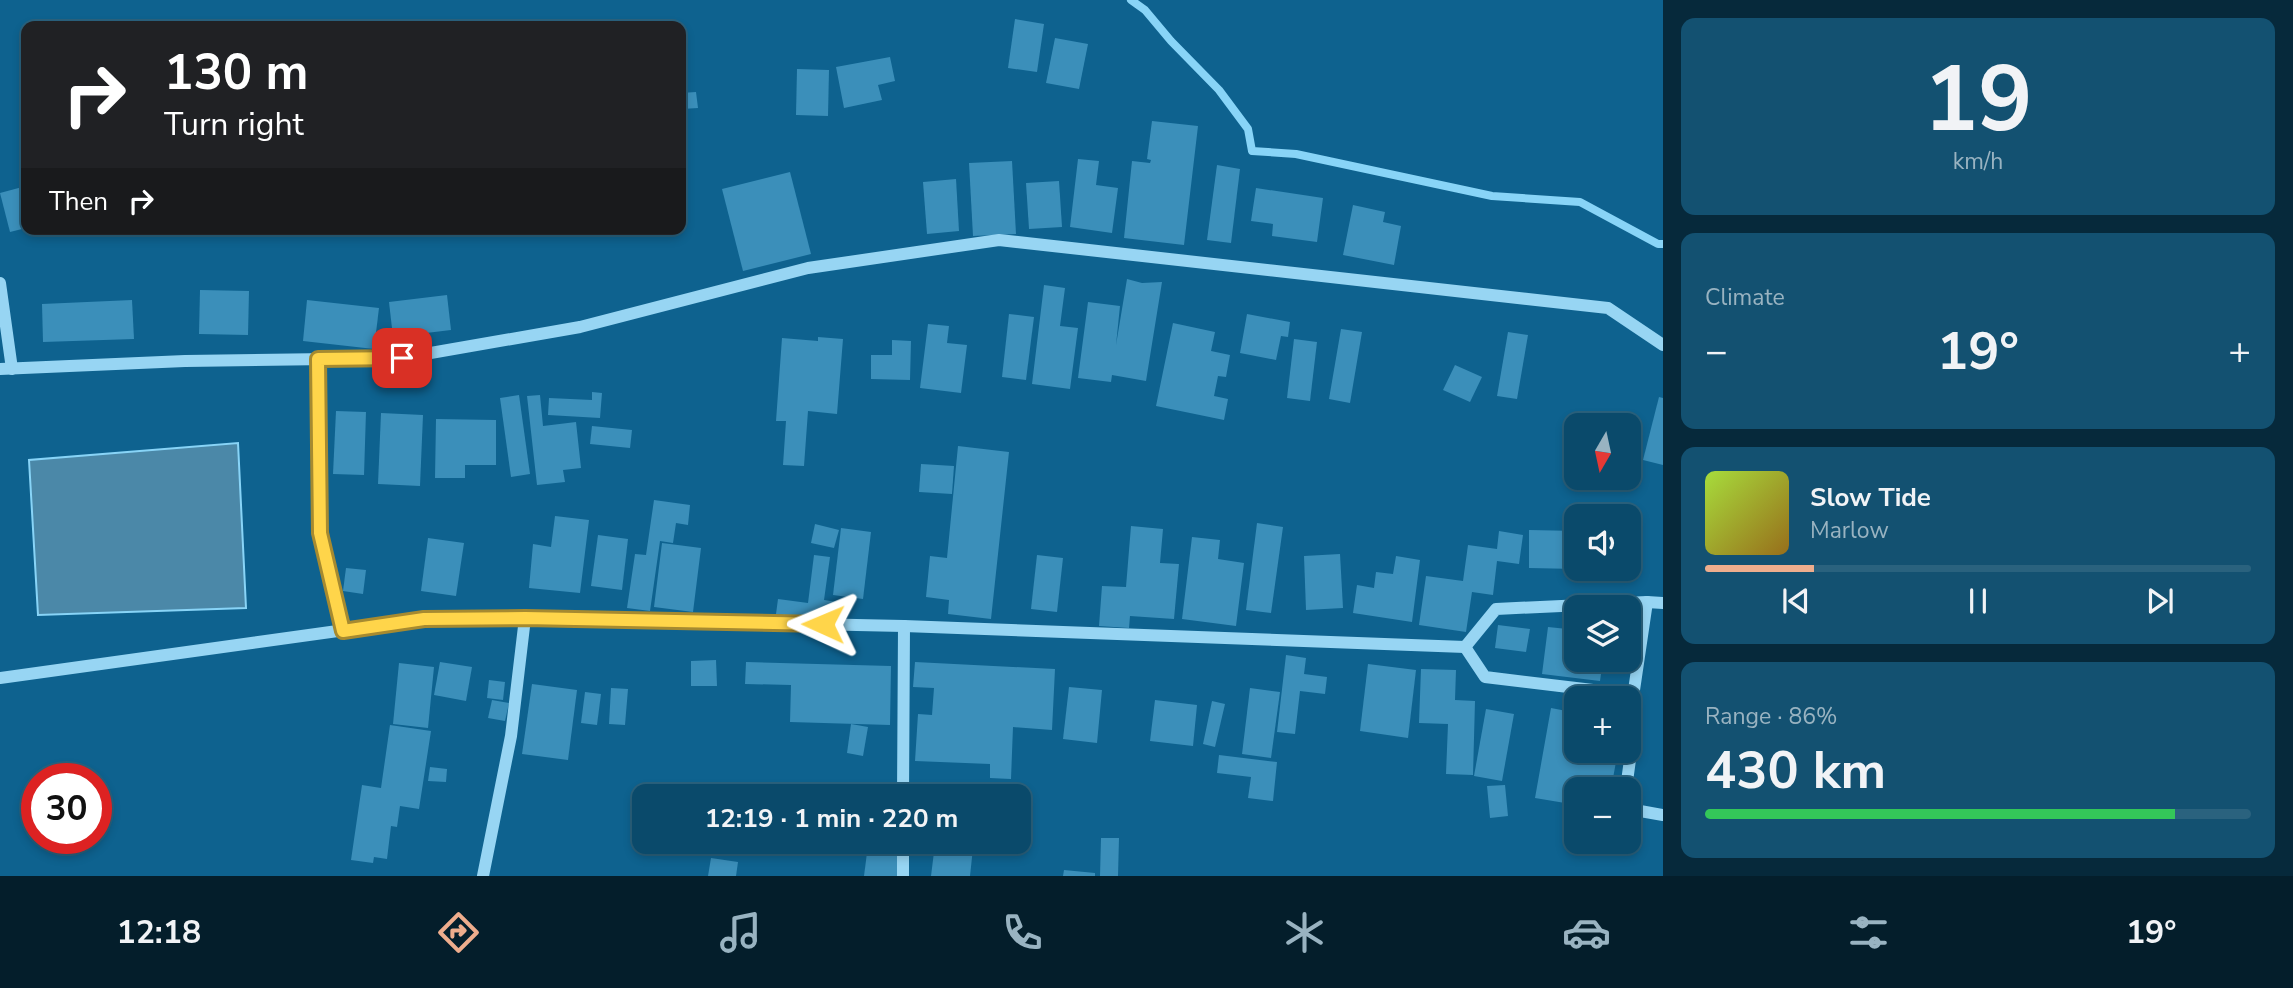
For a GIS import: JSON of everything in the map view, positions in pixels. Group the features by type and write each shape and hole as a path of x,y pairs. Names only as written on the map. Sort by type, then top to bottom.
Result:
{"street":[{"path":"0,283 6,369 185,361 402,358 580,327 808,268 999,240 1608,309 1663,345"},
{"path":"318,359 320,533 343,631"},
{"path":"1465,647 1496,609 1647,601 1663,603"},
{"path":"1635,686 1647,601"},
{"path":"483,876 511,736 525,618"},
{"path":"0,678 424,619 525,618 905,626 1465,647"},
{"path":"903,784 905,626"},
{"path":"1465,647 1485,677 1564,687"},
{"path":"1641,811 1663,815"},
{"path":"903,854 903,876"}],"water":[{"path":"238,443 246,608 38,615 29,460"}],"building":[{"path":"1015,19 1044,24 1037,72 1008,68"},
{"path":"1055,38 1088,44 1079,89 1046,83"},
{"path":"890,57 895,81 878,85 882,100 844,108 836,67"},
{"path":"797,69 829,70 828,116 796,115"},
{"path":"696,92 698,108 686,109 686,93"},
{"path":"1152,121 1198,126 1184,245 1124,238 1132,161 1150,163 1151,160 1147,159"},
{"path":"1078,159 1099,161 1096,185 1118,188 1112,233 1070,227"},
{"path":"1012,161 1016,234 973,236 969,163"},
{"path":"1217,165 1240,169 1231,243 1207,240"},
{"path":"790,172 811,254 743,271 722,189"},
{"path":"956,179 959,231 927,234 923,182"},
{"path":"1059,181 1062,227 1029,229 1026,183"},
{"path":"21,187 21,229 10,232 0,193"},
{"path":"1256,188 1323,198 1317,242 1272,236 1273,224 1251,221"},
{"path":"1353,205 1385,212 1383,222 1401,226 1394,265 1343,255"},
{"path":"1127,279 1142,283 1162,282 1146,381 1112,375 1111,382 1078,378 1088,302 1120,306 1116,345"},
{"path":"1044,285 1065,288 1060,326 1078,328 1070,389 1032,384"},
{"path":"200,290 249,291 248,335 199,334"},
{"path":"447,295 451,330 393,337 389,302"},
{"path":"132,300 134,339 43,342 42,304"},
{"path":"307,300 379,308 374,349 303,341"},
{"path":"1009,314 1034,317 1026,380 1002,377"},
{"path":"1247,314 1290,322 1288,337 1281,336 1276,360 1240,353"},
{"path":"1173,323 1215,332 1211,351 1230,355 1226,377 1218,376 1214,396 1228,399 1224,420 1156,406"},
{"path":"928,324 949,326 947,343 967,345 961,393 920,388"},
{"path":"1341,329 1362,332 1350,403 1329,399"},
{"path":"1508,332 1528,335 1517,399 1497,396"},
{"path":"818,337 843,339 837,414 808,411 804,466 783,465 786,421 776,421 782,338 818,341"},
{"path":"1294,339 1317,342 1310,401 1287,398"},
{"path":"892,340 911,341 910,380 871,379 871,355 892,355"},
{"path":"1455,365 1482,377 1470,402 1443,390"},
{"path":"592,392 602,393 600,418 548,415 549,398 592,400"},
{"path":"519,395 530,474 511,477 500,398"},
{"path":"540,395 543,426 576,422 581,468 563,470 565,482 537,485 527,396"},
{"path":"1659,397 1663,398 1663,465 1643,460"},
{"path":"336,411 366,412 364,475 333,474"},
{"path":"381,413 423,415 420,486 378,484"},
{"path":"436,419 496,420 496,465 465,465 465,478 435,478"},
{"path":"592,426 632,430 630,448 590,444"},
{"path":"958,446 1009,452 991,619 948,614 949,600 926,597 930,556 947,558"},
{"path":"921,464 954,466 952,494 919,492"},
{"path":"654,500 690,505 688,525 676,523 673,543 660,541 650,611 627,608 635,554 646,555"},
{"path":"555,516 589,520 580,593 529,588 533,544 551,547"},
{"path":"1257,523 1283,527 1271,613 1246,610"},
{"path":"815,524 839,530 834,548 811,543"},
{"path":"1131,526 1163,529 1160,563 1179,564 1174,619 1130,616 1129,628 1099,626 1102,586 1126,587"},
{"path":"841,528 871,532 863,599 833,595"},
{"path":"1529,530 1564,531 1564,569 1529,568"},
{"path":"1499,531 1523,535 1519,564 1497,561 1493,595 1472,592 1466,632 1419,625 1426,576 1463,581 1468,545 1497,549"},
{"path":"598,535 628,539 622,590 591,586"},
{"path":"1192,537 1220,540 1218,559 1244,563 1236,626 1182,619"},
{"path":"428,538 464,543 456,596 421,591"},
{"path":"662,543 701,548 693,612 654,607"},
{"path":"1340,554 1343,608 1306,610 1304,556"},
{"path":"814,555 830,557 824,600 837,602 834,622 776,614 778,599 808,603"},
{"path":"1037,555 1063,558 1057,612 1031,609"},
{"path":"1396,556 1420,560 1412,622 1353,613 1357,585 1374,588 1376,572 1393,574"},
{"path":"346,568 366,570 363,594 343,591"},
{"path":"1498,625 1530,629 1526,652 1495,648"},
{"path":"1548,627 1564,629 1564,672 1601,672 1600,681 1542,674"},
{"path":"1286,655 1306,658 1304,674 1327,677 1325,694 1300,691 1295,734 1277,732"},
{"path":"716,660 717,686 691,686 691,661"},
{"path":"440,662 472,667 466,701 434,695"},
{"path":"746,662 891,666 890,725 790,722 791,685 745,684"},
{"path":"915,662 1055,669 1052,730 1013,727 1011,779 990,778 990,764 915,761 918,714 932,715 934,688 913,687"},
{"path":"399,663 434,667 428,728 393,724"},
{"path":"1368,664 1416,670 1408,738 1360,731"},
{"path":"1421,669 1456,670 1455,700 1475,701 1473,775 1446,774 1448,724 1419,723"},
{"path":"489,680 505,682 503,700 487,698"},
{"path":"532,684 577,690 568,760 522,754"},
{"path":"1069,687 1102,690 1097,743 1063,739"},
{"path":"611,688 628,689 625,725 609,724"},
{"path":"1250,688 1280,692 1271,758 1242,754"},
{"path":"585,692 601,694 597,725 581,723"},
{"path":"492,700 509,703 505,721 488,718"},
{"path":"1155,700 1197,705 1193,746 1150,741"},
{"path":"1212,701 1225,704 1215,747 1203,744"},
{"path":"1551,708 1564,710 1564,763 1616,763 1613,777 1564,777 1564,803 1535,798"},
{"path":"1486,709 1514,714 1502,781 1474,776"},
{"path":"851,724 868,727 863,756 847,753"},
{"path":"390,725 431,731 419,809 400,806 397,827 391,826 387,859 374,857 373,863 351,860 362,785 381,788"},
{"path":"1219,755 1277,762 1273,801 1248,798 1251,777 1217,773"},
{"path":"430,767 447,769 446,782 428,781"},
{"path":"1505,785 1508,816 1490,818 1487,786"},
{"path":"1101,838 1119,838 1118,876 1100,876"},
{"path":"867,854 900,854 897,876 864,876"},
{"path":"934,854 972,854 970,876 931,876"},
{"path":"711,858 738,862 736,876 708,876"},
{"path":"1064,870 1095,873 1095,876 1063,876"}],"waterway":[{"path":"1131,0 1145,10 1219,90 1248,129 1252,151 1296,154 1492,196 1580,202 1658,244 1663,244"}],"route":[{"path":"402,358 318,359 320,533 343,631 424,619 525,618 823,624"}]}
